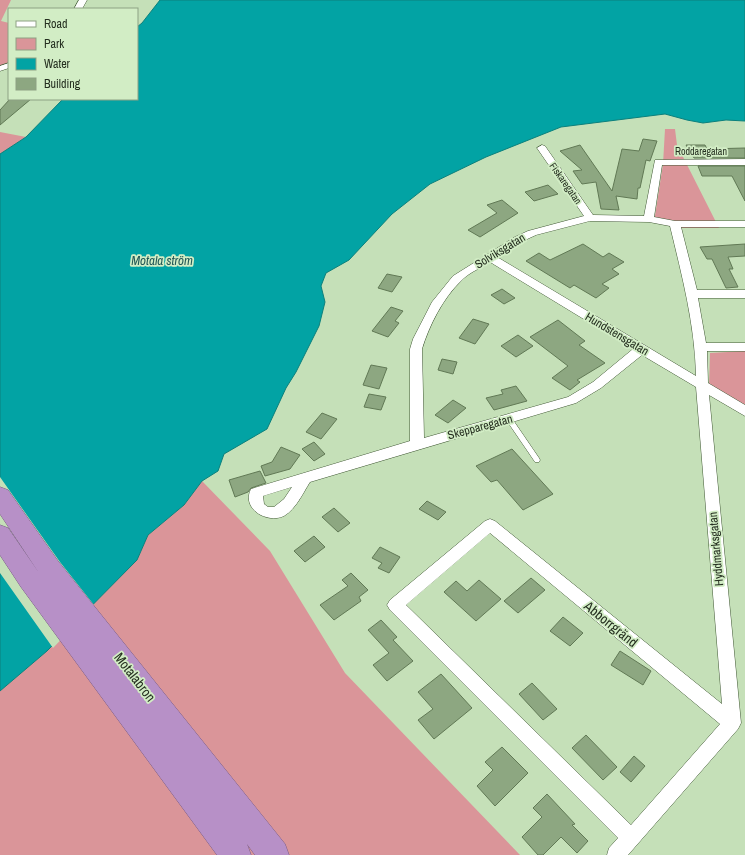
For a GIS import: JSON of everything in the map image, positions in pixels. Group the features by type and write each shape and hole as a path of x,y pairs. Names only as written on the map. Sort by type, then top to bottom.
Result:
{"highway":[{"name":"Motalabron","path":"0,496 49,568 274,855"},
{"name":"Motalabron","path":"0,535 30,580 236,855"}],"street":[{"name":"Fiskaregatan","path":"542,148 590,218"},
{"name":"Roddaregatan","path":"649,219 658,162 745,162"},
{"name":"Solviksgatan","path":"417,444 416,349 419,339 438,302 449,286 466,271 519,239 532,233 590,218 649,219 675,224 745,224"},
{"name":"Hyddmarksgatan","path":"675,224 692,294 701,348 702,385 732,723"},
{"name":"Hundstensgatan","path":"489,257 745,411"},
{"path":"692,294 745,294"},
{"path":"701,348 745,348"},
{"name":"Skepparegatan","path":"305,478 417,444 572,400 586,393 641,349"},
{"name":"Abborrgränd","path":"631,838 395,605 490,525 732,723"},
{"path":"616,855 732,723"}],"lane":[{"path":"509,419 537,460"}],"green space":[{"path":"0,0 11,0 1,21 8,23 8,62 0,66"},
{"path":"665,129 675,129 677,145 719,228 678,228 654,222 663,164"},
{"path":"0,132 26,137 0,154"},
{"path":"745,351 745,404 739,407 709,388 710,353"},
{"path":"202,481 270,551 345,673 520,855 0,855 0,691 47,651 137,560 148,535 184,505"}],"water":[{"name":"Motala ström","path":"160,0 745,0 745,121 726,120 703,123 665,114 561,127 486,157 430,184 392,214 349,260 326,273 321,286 325,302 319,326 296,372 286,388 267,429 224,454 218,471 202,481 184,505 148,535 137,560 47,651 0,691 0,154 26,137 62,100 138,100 138,26"}],"pier":[{"path":"0,477 60,562 94,605 53,648 0,573"}],"building":[{"path":"9,100 30,100 0,125 0,110"},
{"path":"643,139 657,141 650,161 646,160 640,188 638,188 637,199 616,196 619,210 601,209 596,182 582,184 573,171 582,170 560,151 580,145 612,191 622,149 639,151"},
{"path":"686,145 705,145 707,149 745,148 745,158 694,158"},
{"path":"698,166 745,166 745,201 732,176 702,176"},
{"path":"548,185 558,194 534,201 525,192"},
{"path":"502,200 518,213 480,237 468,230 497,213 487,205"},
{"path":"583,244 603,257 609,253 624,262 612,269 619,274 602,284 609,288 596,298 574,285 570,288 526,261 539,253 550,260"},
{"path":"745,244 745,256 728,257 733,269 729,269 738,287 726,288 712,259 707,259 700,247"},
{"path":"387,274 402,277 392,292 378,288"},
{"path":"502,289 515,298 504,304 491,295"},
{"path":"391,307 403,311 395,321 399,323 388,337 372,331"},
{"path":"473,319 489,324 475,344 459,338"},
{"path":"558,320 585,341 579,345 605,363 577,380 580,382 570,390 552,378 568,366 530,337"},
{"path":"518,335 533,346 516,357 501,346"},
{"path":"442,359 457,362 453,374 438,370"},
{"path":"371,365 387,368 379,389 363,385"},
{"path":"516,386 527,401 494,410 486,398 503,394 501,390"},
{"path":"369,394 386,397 381,410 364,407"},
{"path":"453,400 466,408 448,423 435,415"},
{"path":"322,413 337,419 321,439 306,432"},
{"path":"314,442 325,454 314,461 302,449"},
{"path":"281,447 300,455 290,469 265,476 261,466 272,462"},
{"path":"512,449 553,494 523,510 497,480 491,482 476,466"},
{"path":"260,471 266,483 251,488 248,492 235,497 229,480"},
{"path":"427,501 446,512 438,520 419,509"},
{"path":"334,508 350,523 338,532 322,517"},
{"path":"314,536 325,547 305,562 294,551"},
{"path":"380,547 400,557 389,573 378,568 382,563 372,558"},
{"path":"351,573 368,590 359,597 361,601 334,620 320,605 348,586 342,580"},
{"path":"531,578 545,590 518,613 504,601"},
{"path":"479,580 501,599 476,621 444,592 456,581 467,591"},
{"path":"563,617 583,633 570,646 550,631"},
{"path":"381,620 397,637 393,640 413,661 387,681 373,665 389,653 368,630"},
{"path":"620,651 651,671 643,685 611,665"},
{"path":"441,674 472,708 434,739 418,720 433,709 418,692"},
{"path":"532,683 557,709 543,720 519,694"},
{"path":"586,735 617,767 603,780 572,748"},
{"path":"502,747 528,773 495,806 477,786 493,770 485,762"},
{"path":"634,756 645,766 631,782 620,772"},
{"path":"547,794 575,824 572,825 588,841 577,853 561,837 543,855 538,855 522,837 542,817 533,808"}]}
